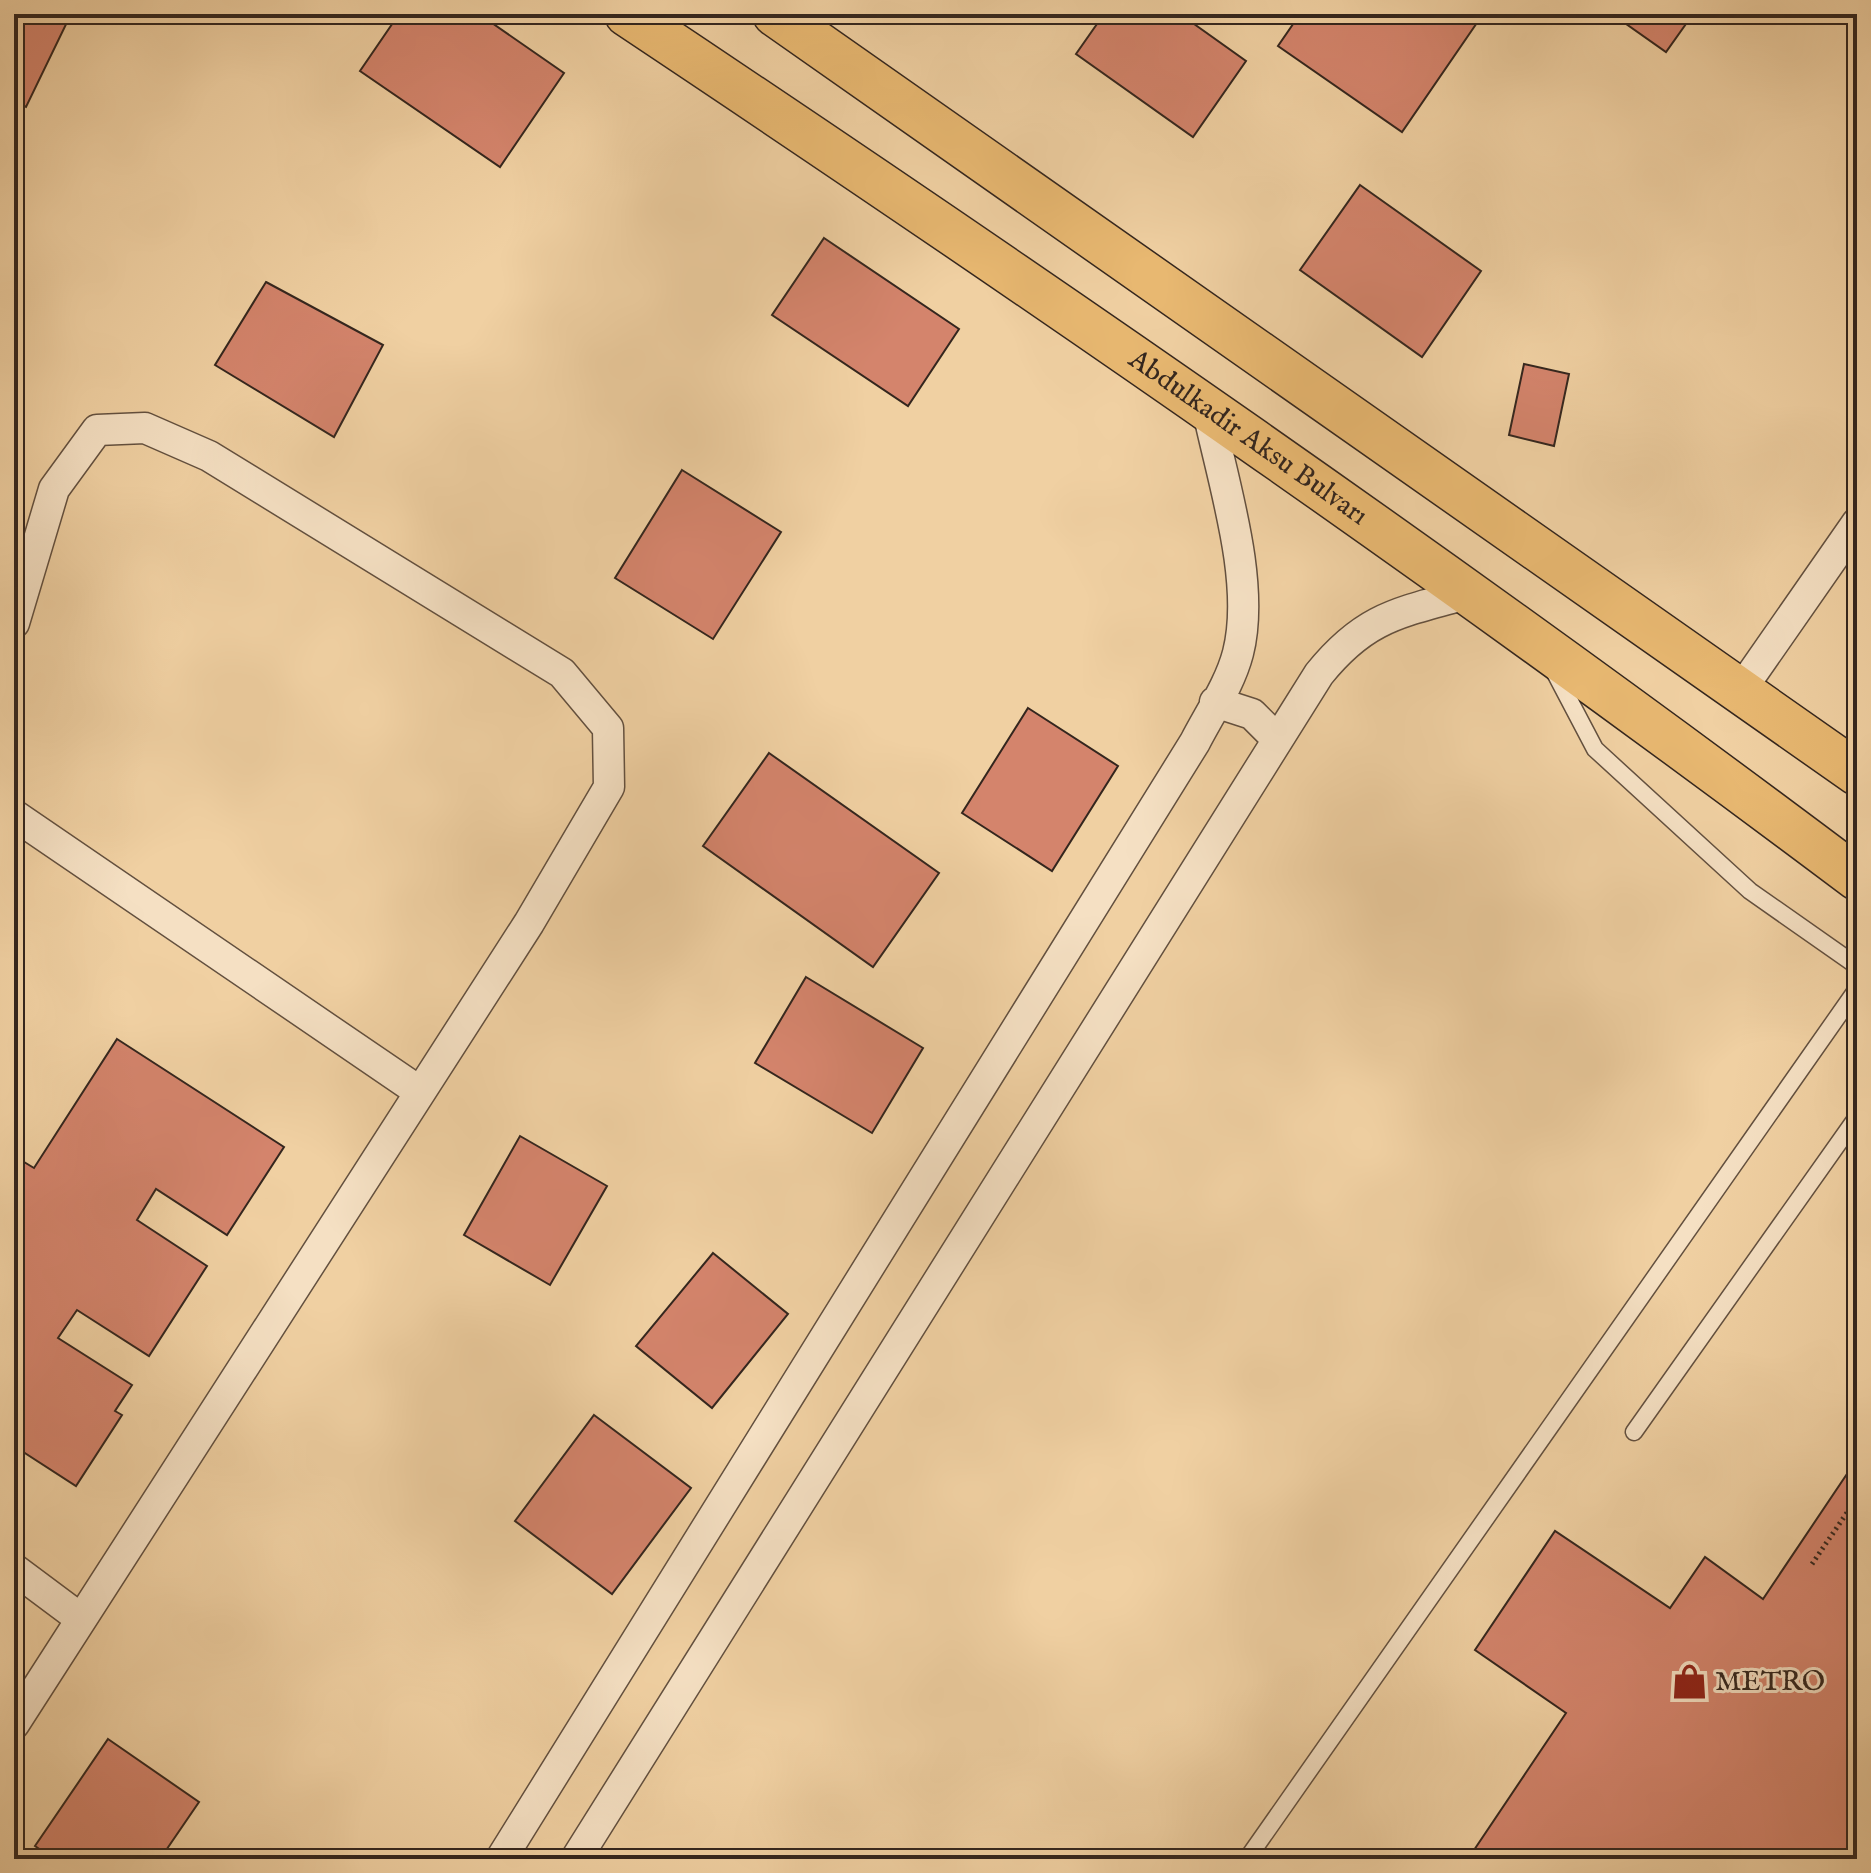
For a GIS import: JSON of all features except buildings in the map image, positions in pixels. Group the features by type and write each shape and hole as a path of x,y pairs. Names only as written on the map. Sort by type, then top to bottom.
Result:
{"main road":[{"name":"Abdulkadir Aksu Bulvarı","path":"627,14 1015,273 1542,648 1857,878"},
{"path":"775,14 1857,773"}],"street":[{"path":"501,1859 1195,742 1215,702 1237,655 1243,617 1238,558 1208,411"},
{"path":"14,623 54,489 97,430 145,428 209,456 562,673 608,728 609,787 529,923 14,1724"},
{"path":"1740,691 1857,523"},
{"path":"576,1859 1319,674 1355,634 1384,619 1466,594"},
{"path":"1215,702 1252,714 1277,739"},
{"path":"14,815 420,1092"},
{"path":"14,1569 81,1619"}],"lane":[{"path":"1542,648 1595,749 1750,891 1857,966"},
{"path":"1247,1859 1857,989"},
{"path":"1634,1432 1857,1117"}],"path":[{"path":"1812,1564 1857,1498"}],"place":[{"name":"METRO","path":"1689,1682"}]}
